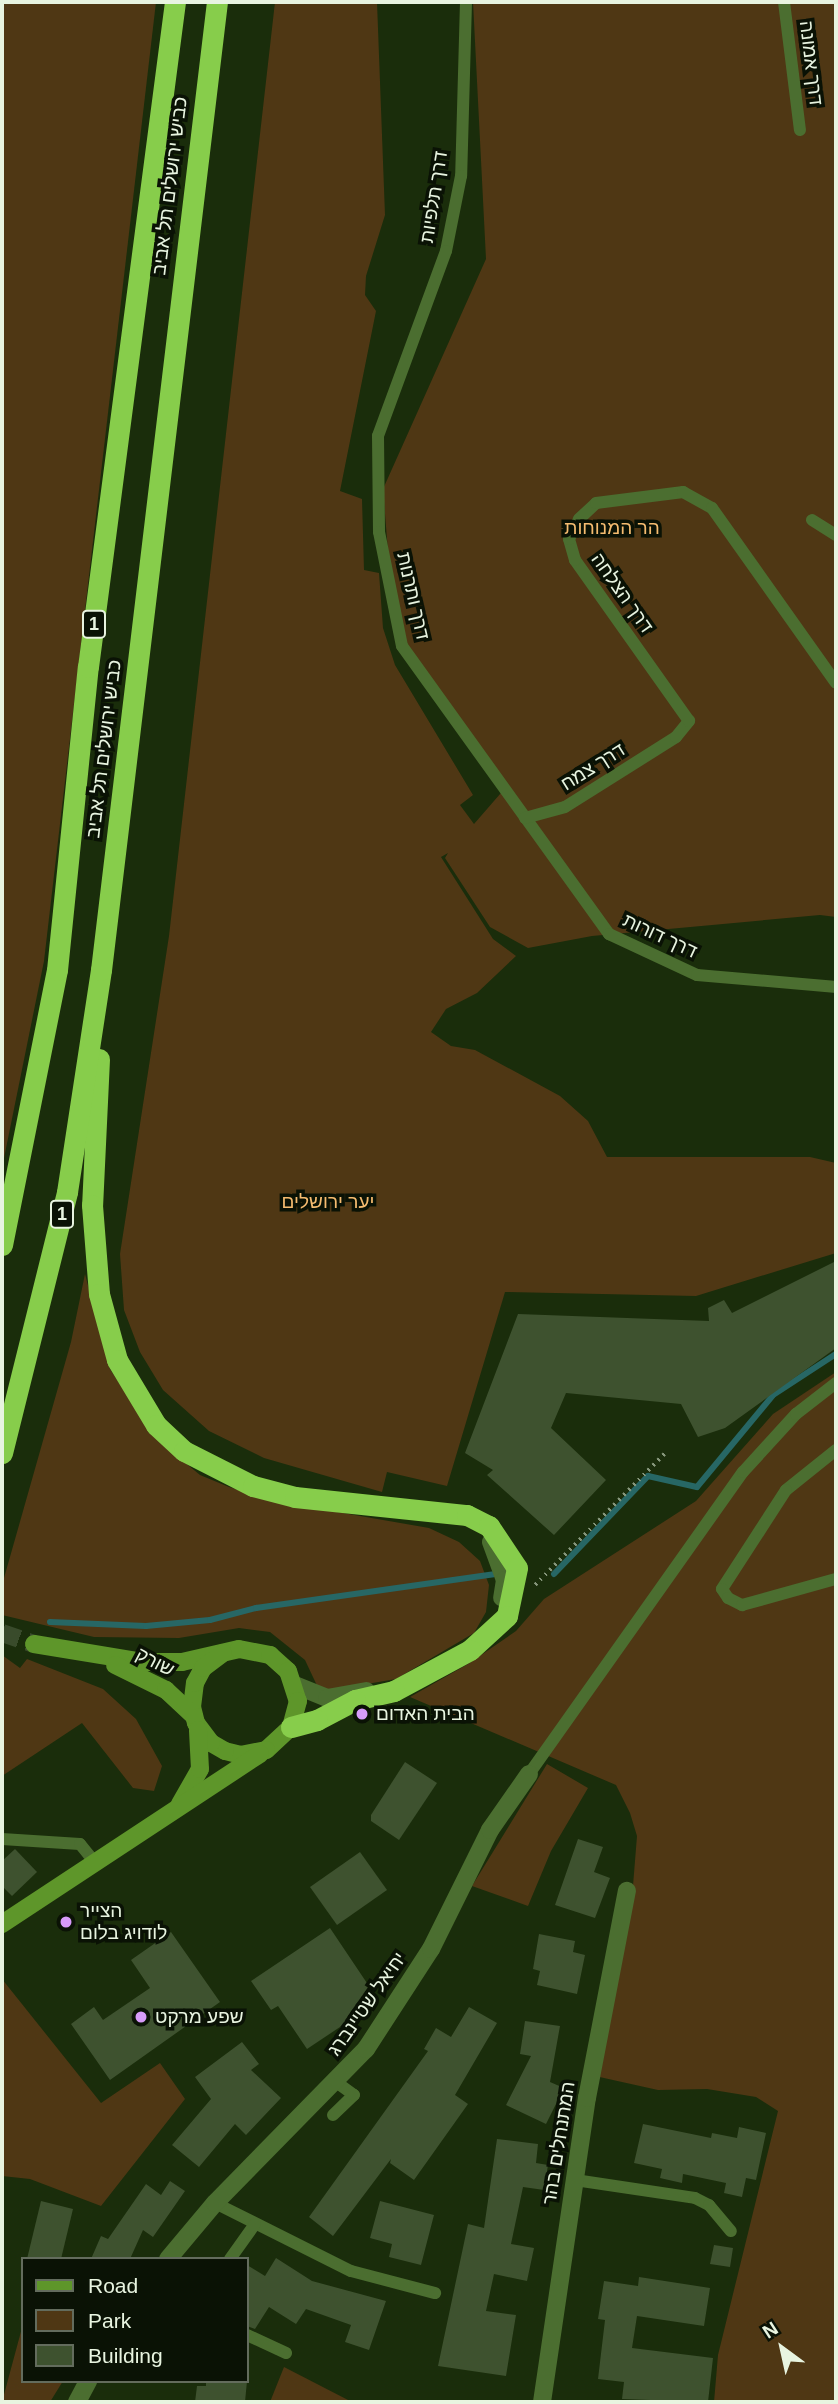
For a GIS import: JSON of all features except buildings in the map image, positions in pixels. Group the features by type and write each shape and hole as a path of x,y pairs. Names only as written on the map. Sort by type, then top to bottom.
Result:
{"highway":[{"name":"כביש ירושלים תל אביב","path":"2,1245 57,970 88,667 175,2"},
{"name":"כביש ירושלים תל אביב","path":"2,1453 67,1192 101,970 216,2"},
{"path":"101,970 92,1205 99,1294 117,1360 156,1425 184,1451 253,1486 295,1497 467,1515 489,1525 517,1568 509,1610 470,1650 439,1669 394,1690 355,1700 317,1720 291,1727"}],"main road":[{"path":"2,1924 156,1827 266,1750 291,1727 298,1701 295,1685 282,1665 270,1655 247,1649 155,1663 92,1656 34,1644"},
{"path":"156,1827 181,1803 197,1778 202,1749 191,1699 199,1675 223,1653"},
{"name":"שורק","path":"92,1656 156,1684 195,1719"},
{"path":"195,1719 211,1743 225,1751 241,1755 266,1750"}],"street":[{"path":"295,1685 327,1698 377,1689 411,1676 477,1635 500,1609 505,1580 487,1536 489,1525"},
{"name":"יחיאל שטיינברג","path":"171,2257 215,2203 336,2082 400,2000 490,1830 529,1774"},
{"name":"המתנחלים בהר","path":"542,2402 575,2180 627,1891"},
{"path":"76,2402 87,2383"}],"lane":[{"name":"דרך תלפיות","path":"410,350 446,251 461,176 466,2"},
{"name":"דרך אמונה","path":"784,2 800,130"},
{"name":"דרך ותרנות","path":"410,350 378,436 379,532 402,646 525,818"},
{"name":"דרך הצלחה","path":"676,737 689,721 575,561 569,539 579,519 596,503 683,492 712,508 836,683"},
{"path":"812,520 836,534"},
{"name":"דרך צמח","path":"525,818 565,807 676,737"},
{"name":"דרך דורות","path":"525,818 609,934 697,975 836,987"},
{"path":"529,1774 743,1472 796,1414 836,1383"},
{"path":"836,1450 786,1490 722,1589 742,1605 836,1579"},
{"path":"2,1839 80,1844 96,1864"},
{"path":"333,2115 354,2095 336,2082"},
{"path":"575,2180 695,2198 709,2205 732,2231"},
{"path":"215,2203 351,2271 435,2293"},
{"path":"231,2257 255,2224"},
{"path":"248,2335 286,2353"}],"path":[{"path":"509,1610 666,1452"}],"green space":[{"path":"2,2 156,2 44,961 2,1168"},
{"path":"275,2 377,2 385,215 366,276 365,295 376,311 340,491 362,499 364,570 379,573 383,628 395,665 473,795 460,805 474,824 507,786 395,638 383,489 486,259 473,2 836,2 836,917 820,915 592,936 528,948 490,927 445,858 448,853 441,857 493,939 516,956 477,993 446,1009 431,1032 451,1046 475,1050 560,1096 588,1121 607,1157 810,1157 836,1163 836,1253 696,1296 505,1292 447,1486 387,1472 382,1492 264,1458 209,1431 163,1390 140,1352 124,1310 120,1254 169,936"},
{"path":"85,1274 110,1369 154,1437 200,1475 229,1487 274,1501 429,1528 459,1542 480,1561 489,1585 486,1612 474,1633 396,1679 320,1692 305,1660 270,1632 239,1628 179,1638 94,1637 2,1615 2,1585 71,1342"},
{"path":"836,1372 836,2402 714,2402 718,2355 778,2111 756,2097 707,2089 658,2090 595,2076 632,1898 637,1836 630,1813 616,1785 410,1697 468,1664 516,1631 544,1599 696,1501 773,1414"},
{"path":"2,1655 20,1668 27,1659 103,1689 136,1719 162,1766 154,1791 133,1788 82,1723 2,1776"},
{"path":"547,1764 588,1788 551,1851 528,1906 472,1886"},
{"path":"2,1979 101,2103 160,2063 185,2099 101,2206 30,2179 2,2176"},
{"path":"21,2331 21,2383 62,2383 50,2402 2,2402"},
{"path":"284,2367 350,2401 350,2402 270,2402"}],"waterway":[{"path":"554,1574 648,1476 697,1487 773,1395 836,1354"},
{"path":"50,1622 146,1626 210,1620 256,1608 494,1574"}],"tunnel":[{"path":"2,1633 34,1644"}],"place":[{"name":"הבית האדום","path":"362,1714"},
{"name":"הצייר לודויג בלום","path":"66,1922"},
{"name":"שפע מרקט","path":"141,2017"}],"park label":[{"name":"הר המנוחות","path":"612,528"},
{"name":"יער ירושלים","path":"328,1202"}]}
